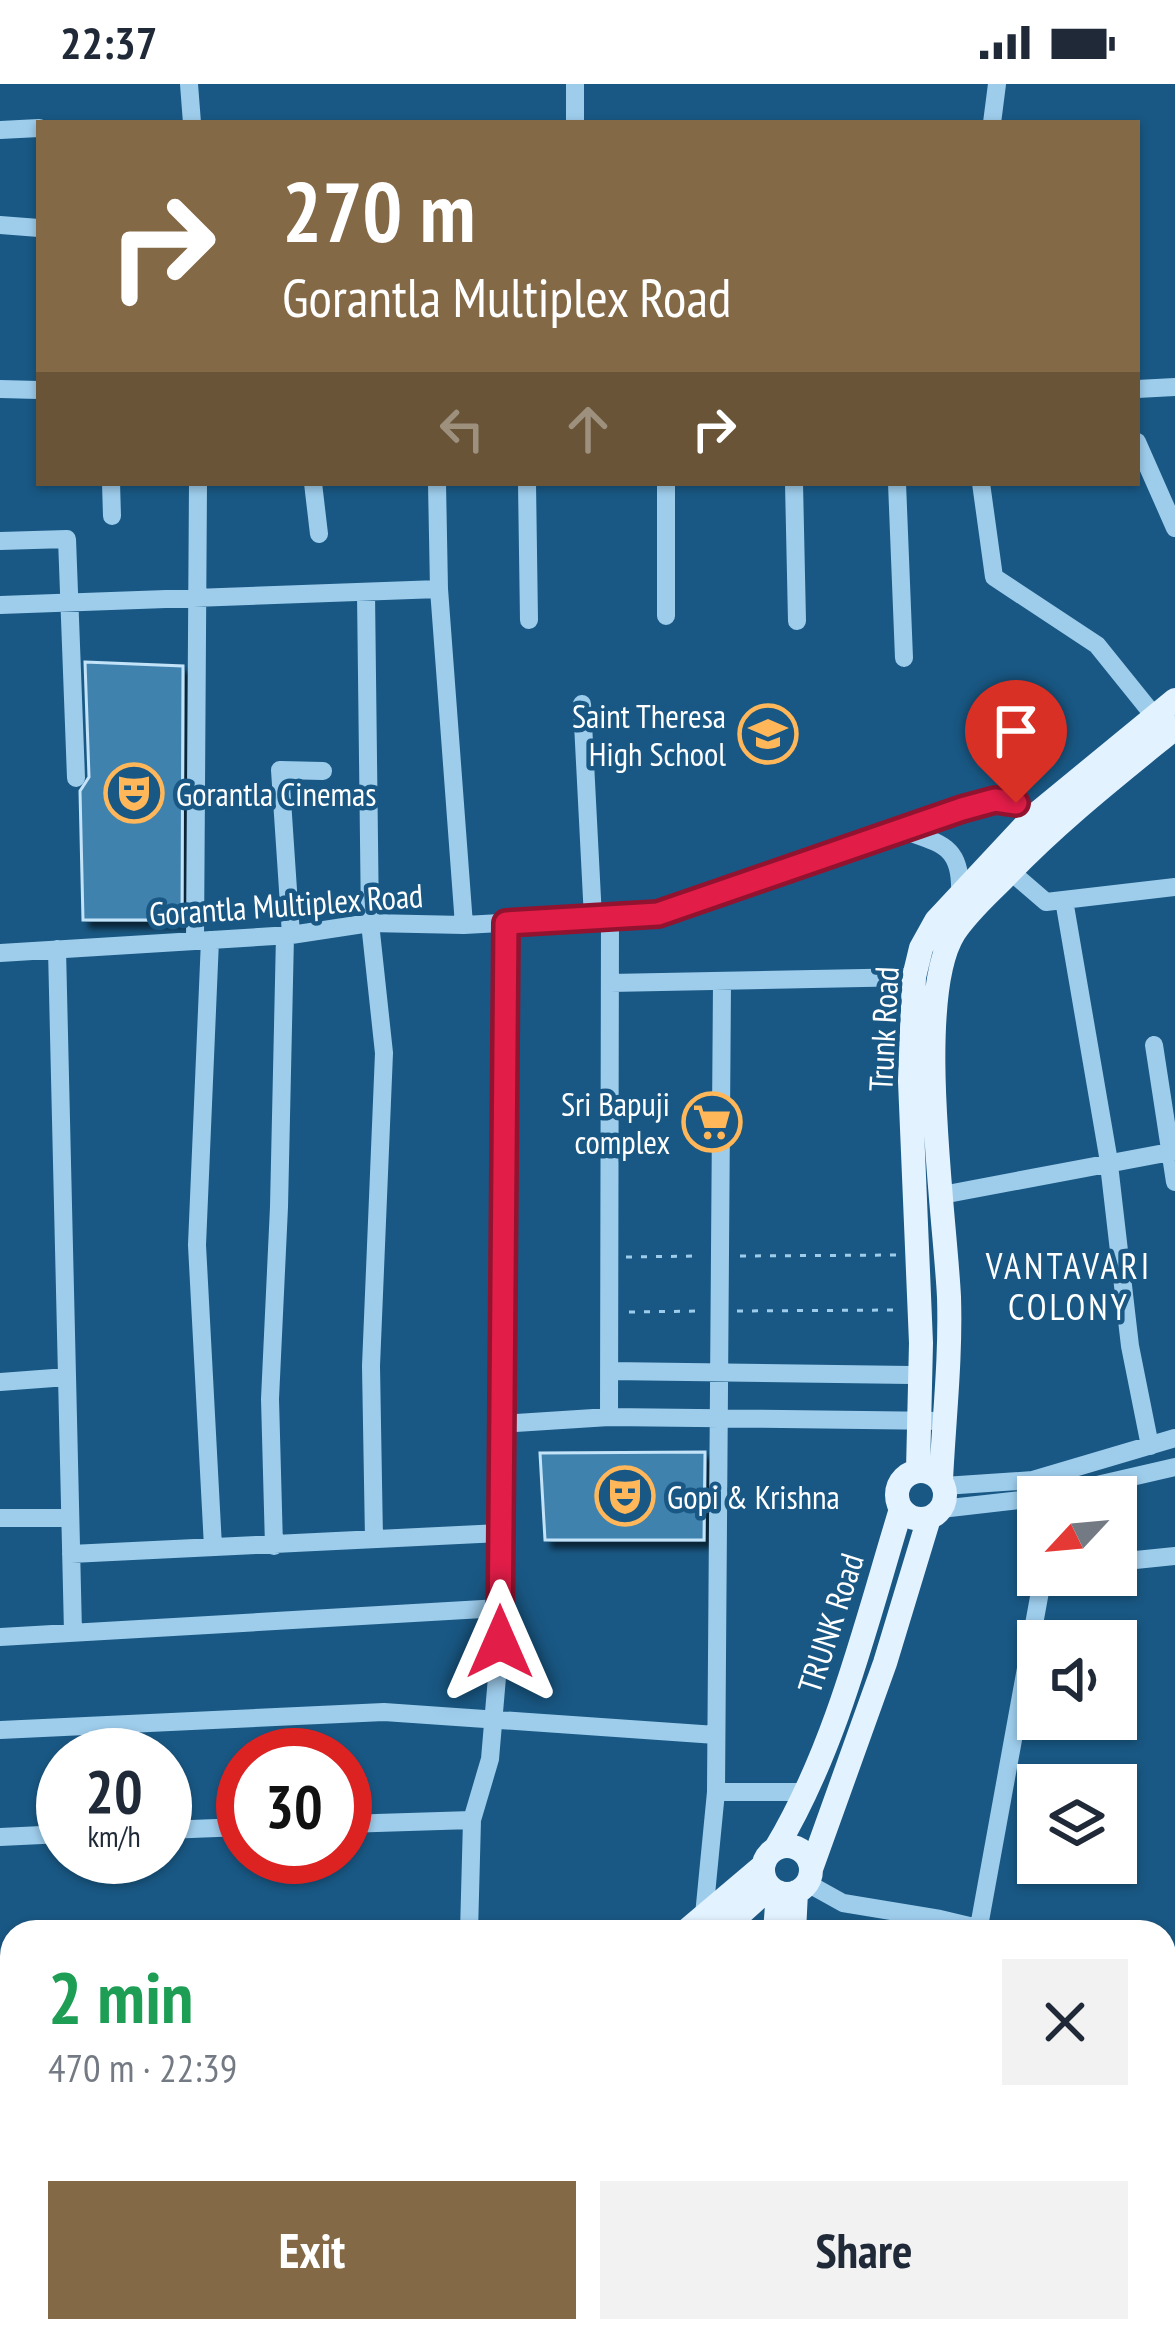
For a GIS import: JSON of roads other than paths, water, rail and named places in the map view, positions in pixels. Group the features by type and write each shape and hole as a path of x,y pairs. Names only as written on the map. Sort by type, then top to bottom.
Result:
{"main road":[{"name":"Trunk Road","path":"935,1493 932,1421 921,1343 910,1081 914,977 921,948 936,921 960,894 1165,722 1175,700"},
{"name":"Trunk Road","path":"932,1421 949,1299 935,1078 938,980 954,934 1010,871 1043,823"},
{"name":"TRUNK Road","path":"786,1877 804,1792 858,1652 901,1509 898,1485 906,1475 935,1493"},
{"path":"901,1509 908,1517 935,1493"},
{"path":"777,1920 786,1877 885,1664 935,1493"},
{"path":"713,1920 786,1877"},
{"path":"786,1877 792,1920"}],"street":[{"path":"189,84 192,120"},
{"path":"575,84 575,120"},
{"path":"992,120 997,84"},
{"path":"0,130 36,128"},
{"path":"0,225 36,228"},
{"path":"1140,389 1175,386"},
{"path":"0,388 36,390"},
{"path":"1140,449 1175,528"},
{"path":"111,486 112,516"},
{"path":"198,486 203,940 197,1245 213,1547"},
{"path":"313,486 319,534"},
{"path":"437,486 439,590 464,926"},
{"path":"527,486 529,620"},
{"path":"666,486 667,616"},
{"path":"794,486 797,621"},
{"path":"897,486 904,658"},
{"path":"981,486 994,577 1097,645 1165,722"},
{"path":"0,542 67,538 76,778"},
{"path":"0,605 439,590"},
{"path":"366,593 370,923 384,1053 371,1366 374,1539"},
{"path":"582,704 610,983 609,1417"},
{"path":"274,1546 270,1399 288,935 280,770 323,771"},
{"name":"Gorantla Multiplex Road","path":"0,953 288,935 370,923 464,926 658,914 995,800 1016,803 1043,823"},
{"path":"900,829 952,852 960,867 960,894"},
{"path":"1010,871 1046,902 1175,887"},
{"path":"1064,900 1109,1164 1130,1346 1150,1446"},
{"path":"469,1920 472,1820 490,1759 500,1608 506,923"},
{"path":"57,949 73,1632"},
{"path":"610,983 914,977"},
{"path":"704,1920 716,1792 722,983"},
{"path":"1154,1045 1175,1182"},
{"path":"941,1195 1173,1152"},
{"path":"609,1371 911,1375"},
{"path":"0,1382 67,1377"},
{"path":"500,1424 609,1417 932,1421"},
{"path":"1089,1476 1175,1438"},
{"path":"1128,1476 1175,1467"},
{"path":"935,1493 1017,1482"},
{"path":"935,1493 1017,1496"},
{"path":"0,1518 70,1519"},
{"path":"71,1554 500,1533"},
{"path":"1137,1560 1175,1556"},
{"path":"980,1920 1039,1596"},
{"path":"0,1637 500,1608"},
{"path":"0,1730 384,1712 716,1735"},
{"path":"716,1792 804,1792"},
{"path":"372,1823 472,1820"},
{"path":"0,1837 36,1835"},
{"path":"786,1877 843,1903 914,1920"}],"place":[{"name":"Saint Theresa High School","path":"768,734"},
{"name":"Gorantla Cinemas","path":"134,793"},
{"name":"Sri Bapuji complex","path":"712,1122"},
{"name":"Gopi & Krishna","path":"625,1496"}],"district":[{"name":"VANTAVARI COLONY","path":"1069,1286"}]}
